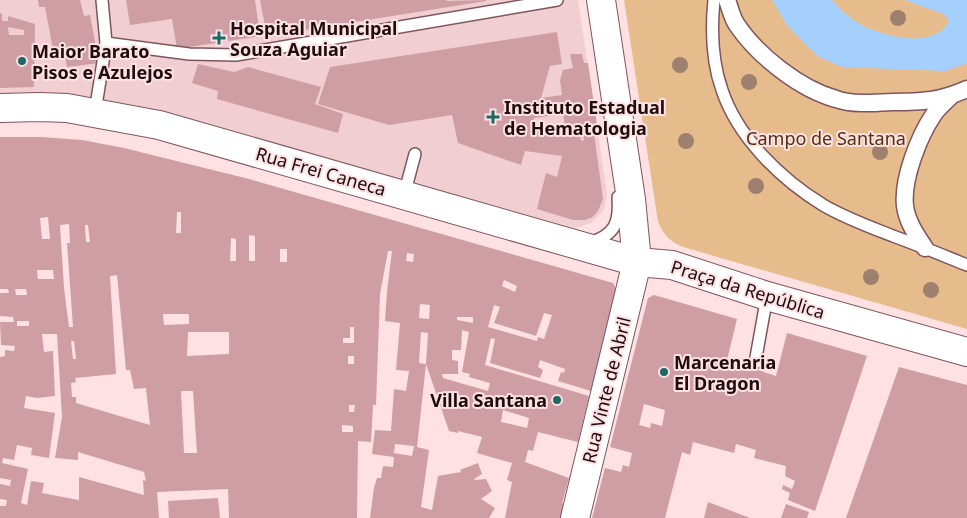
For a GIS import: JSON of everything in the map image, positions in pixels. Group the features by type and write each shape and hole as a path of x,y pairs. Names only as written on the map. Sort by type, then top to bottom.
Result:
{"main road":[{"path":"602,0 631,199 637,262"},
{"name":"Rua Frei Caneca","path":"0,108 40,107 95,112 159,125 637,262"},
{"name":"Praça da República","path":"637,262 672,265 767,296 967,352"},
{"name":"Rua Vinte de Abril","path":"575,518 637,262"}],"street":[{"path":"727,0 736,24 754,46 777,67 813,90 837,100 863,103 923,102 950,97 967,89"},
{"path":"926,248 912,228 905,206 907,179 923,134 934,114 950,97"}],"lane":[{"path":"95,112 106,43 102,0"},
{"path":"106,43 190,54 236,54 557,0"},
{"path":"714,0 712,32 716,65 722,91 734,117 750,140 773,166 824,206 863,224 967,265"},
{"path":"404,195 415,154"},
{"path":"580,245 600,240 614,228 618,221 617,189"},
{"path":"756,363 767,296"}],"shaded area":[{"path":"0,0 578,0 607,194 604,210 591,223 575,228 131,105 96,99 0,94"}],"green space":[{"name":"Campo de Santana","path":"624,0 967,0 967,329 674,243 662,230 658,222"}],"water":[{"path":"772,0 832,0 848,16 863,26 889,35 924,38 934,35 949,21 943,14 905,0 967,0 967,63 945,71 842,67 817,56 787,25"}],"building":[{"path":"38,0 80,0 84,16 90,15 99,63 67,67 65,58 55,60 45,7 39,7"},
{"path":"126,0 255,0 260,36 177,49 172,19 130,25"},
{"path":"260,0 486,0 486,1 267,36"},
{"name":"Maior Barato Pisos e Azulejos","path":"0,13 2,14 2,21 8,21 8,16 35,24 34,87 0,88","holes":["8,27 24,30 24,35 9,35"]},
{"path":"557,32 562,64 550,66 541,98 562,95 560,80 563,70 573,68 570,54 582,54 584,63 588,63 598,132 594,133 603,199 598,211 593,217 585,220 573,220 537,209 546,173 557,177 562,156 525,151 521,165 458,143 452,115 389,125 318,104 330,67","holes":["563,114 567,137 531,129 534,118","578,127 582,127 584,141 581,140"]},
{"path":"198,64 234,72 248,67 321,87 315,104 343,114 338,133 217,99 218,91 192,83"},
{"path":"0,137 41,137 82,140 124,148 249,179 613,283 616,289 595,387 592,386 591,391 558,381 561,372 564,373 565,369 540,360 538,367 543,370 540,378 490,363 495,339 491,338 485,365 589,396 578,442 538,432 533,451 528,450 525,462 569,478 562,503 566,505 563,518 505,518 512,482 507,480 512,463 477,453 482,437 458,431 458,433 449,431 426,364 417,447 429,450 421,507 432,510 438,476 461,472 460,470 478,463 482,474 474,479 486,479 492,491 481,499 495,508 489,518 370,518 377,478 381,478 383,466 393,467 394,457 372,454 375,430 391,431 394,389 406,391 409,371 396,370 400,323 385,321 392,251 388,251 380,294 376,405 373,405 371,442 358,441 357,518 229,518 228,489 157,492 159,518 0,518 0,506 6,506 7,500 0,499 0,484 10,486 11,480 0,478 0,357 5,356 5,350 14,351 15,346 1,345 0,322 14,322 13,317 0,316 0,293 9,293 8,289 0,289","holes":["177,212 181,212 181,233 176,233","48,217 50,239 42,239 40,218","69,224 70,243 67,243 73,327 69,327 64,288 60,225","85,225 88,225 90,242 86,242","249,235 255,236 255,261 249,261","231,238 236,239 236,261 230,261","280,249 287,249 287,262 280,262","407,253 414,254 413,262 406,261","37,270 53,270 54,279 38,279","117,275 126,370 130,370 134,389 146,388 150,425 76,403 76,397 72,397 71,383 76,382 75,378 116,374 110,276","504,280 517,286 515,292 502,286","15,289 26,289 27,295 16,295","420,304 430,305 429,319 419,318","494,305 500,307 494,323 536,336 544,313 552,315 544,339 538,337 537,341 488,327","163,314 189,314 189,324 164,325","457,317 473,317 473,323 457,320","17,321 29,321 29,326 17,326","350,327 354,327 354,343 343,343 343,338 350,338","462,330 469,332 462,372 470,374 469,377 490,383 488,391 443,378 442,374 458,374 458,361 452,360 452,350 461,350","188,332 229,332 229,354 187,356","421,332 428,333 426,364 419,363","42,334 57,334 62,417 55,458 78,460 78,452 144,472 146,481 143,480 144,495 79,477 79,500 42,493 44,483 31,481 27,505 21,503 28,469 2,463 3,458 14,460 17,445 32,448 31,455 49,458 55,413 24,408 26,396 37,398 55,396 53,351 44,352","71,341 74,341 76,359 73,359","348,356 354,356 354,364 348,364","181,391 193,391 197,453 184,453","349,405 355,405 354,412 349,412","503,410 529,418 527,428 501,422","342,425 353,426 353,432 342,432","395,444 414,446 412,456 394,453"]},
{"path":"654,295 737,319 727,360 776,376 787,333 867,356 815,511 788,500 790,493 782,489 783,485 792,489 795,481 785,476 786,466 754,458 756,450 736,444 734,453 693,442 690,455 682,452 665,518 592,518 605,468 621,472 623,465 629,467 632,453 610,447 648,298","holes":["644,404 665,410 662,426 651,423 650,428 639,425"]},
{"path":"899,367 967,385 967,518 846,518"},
{"path":"218,498 220,518 169,518 168,501"},
{"path":"708,502 750,518 704,518"},
{"path":"786,504 809,512 807,518 781,518"}],"place":[{"name":"Hospital Municipal Souza Aguiar","path":"219,38"},
{"name":"Maior Barato Pisos e Azulejos","path":"22,61"},
{"name":"Instituto Estadual de Hematologia","path":"493,117"},
{"name":"Marcenaria El Dragon","path":"664,372"},
{"name":"Villa Santana","path":"557,400"}]}
